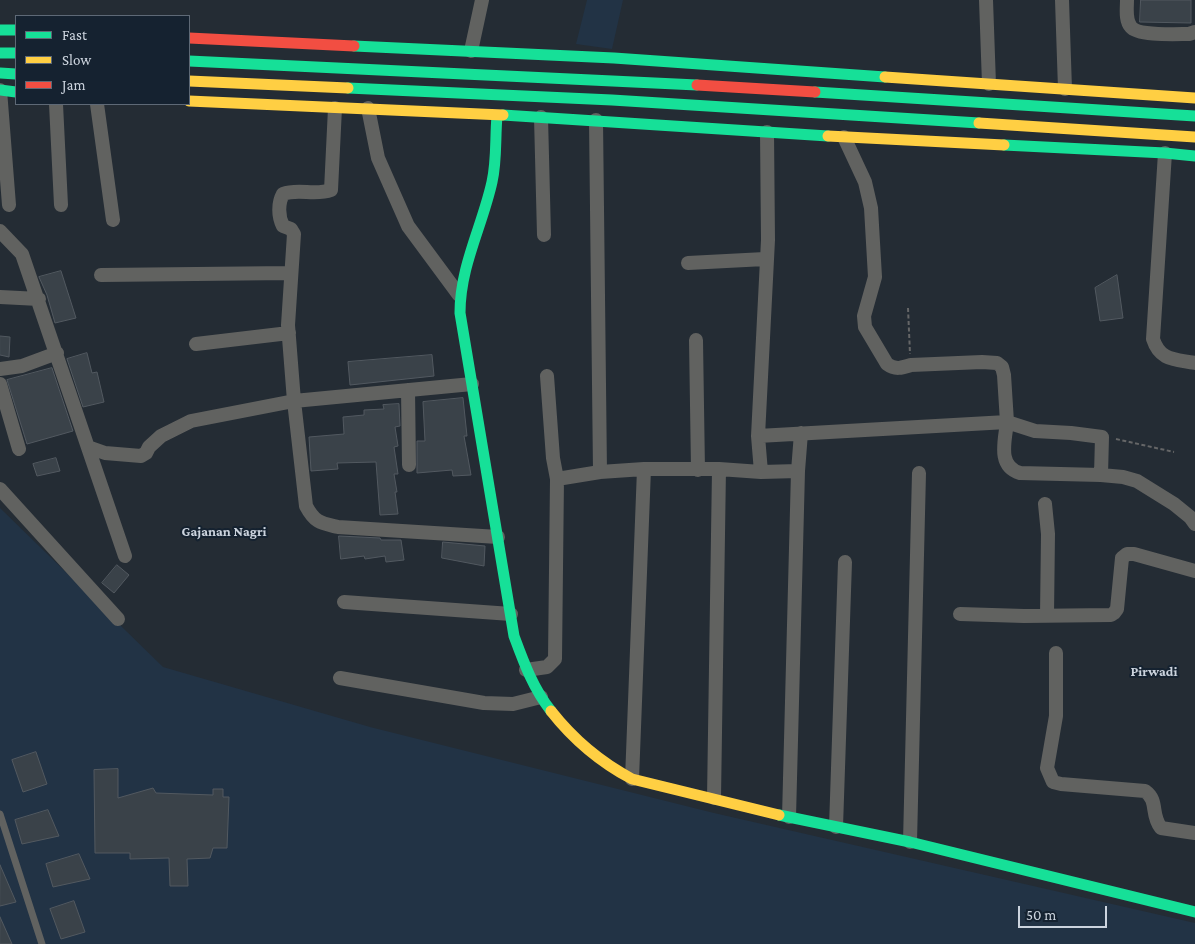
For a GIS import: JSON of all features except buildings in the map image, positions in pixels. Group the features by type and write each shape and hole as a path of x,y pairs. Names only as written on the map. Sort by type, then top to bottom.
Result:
{"main road":[{"path":"0,30 15,30"},
{"path":"190,38 614,58 1195,98"},
{"path":"0,53 15,53"},
{"path":"190,61 613,80 1195,116"},
{"path":"0,73 15,74"},
{"path":"190,81 612,100 1195,137"},
{"path":"0,90 15,92"},
{"path":"190,101 596,120 844,137 1195,156"},
{"path":"497,116 493,180 465,268 459,295 514,636 526,670 541,696 561,724 612,770 632,779 789,817 910,842 1195,912"}],"street":[{"path":"470,51 482,0"},
{"path":"986,0 989,84"},
{"path":"1062,0 1065,89"},
{"path":"1127,0 1129,24 1140,32 1189,34 1195,32"},
{"path":"0,90 9,205"},
{"path":"56,105 60,205"},
{"path":"97,105 113,220"},
{"path":"335,108 330,190 323,193 290,191 283,194 280,202 280,220 283,226 291,229 294,234 290,273 289,333 294,401 306,506 319,523 338,527 498,537"},
{"path":"368,108 378,158 408,226 459,295"},
{"path":"541,118 544,235"},
{"path":"596,120 600,472"},
{"path":"761,472 758,436 768,240 767,132"},
{"path":"844,137 865,182 871,208 875,277 864,316 865,327 887,364 892,368 982,362 997,363 1002,367 1004,375 1007,422 1004,457 1008,466 1013,471 1020,473 1101,475 1123,477 1137,481 1174,504 1190,517 1195,524"},
{"path":"1165,153 1153,339 1160,353 1167,357 1195,363"},
{"path":"0,231 22,254 39,299 125,556"},
{"path":"688,262 766,259"},
{"path":"101,275 290,273"},
{"path":"0,296 39,299"},
{"path":"196,344 289,333"},
{"path":"696,340 698,470"},
{"path":"0,370 22,366 57,353"},
{"path":"526,670 547,667 555,659 557,480 553,458 547,376"},
{"path":"0,384 19,449"},
{"path":"88,447 106,453 141,456 161,436 191,422 294,401 472,384"},
{"path":"408,390 409,465"},
{"path":"758,436 1007,422 1035,432 1071,433 1102,437 1101,475"},
{"path":"789,817 798,471 801,433"},
{"path":"632,779 644,469"},
{"path":"557,480 600,472 644,469 798,471"},
{"path":"714,798 719,469"},
{"path":"910,842 919,473"},
{"path":"0,489 118,619"},
{"path":"1045,504 1048,541 1047,615"},
{"path":"960,614 1110,615 1117,609 1122,558 1127,554 1134,554 1195,571"},
{"path":"836,827 845,562"},
{"path":"344,602 511,614"},
{"path":"1056,653 1056,716 1047,768 1053,782 1145,790 1153,799 1156,821 1161,828 1195,833"},
{"path":"340,678 484,703 513,704 541,696"}],"lane":[{"path":"0,814 42,944"}],"path":[{"path":"908,308 911,366"},
{"path":"1102,437 1174,452"}],"shaded area":[{"path":"587,0 623,0 612,49 576,44"},
{"path":"0,508 163,667 370,727 714,813 1195,923 1195,944 0,944"}],"traffic: fast":[{"path":"0,30 15,30"},
{"path":"354,46 614,58 885,77"},
{"path":"0,53 15,53"},
{"path":"190,61 697,85"},
{"path":"0,73 15,74"},
{"path":"348,88 612,100 979,123"},
{"path":"0,90 15,92"},
{"path":"815,92 1195,116"},
{"path":"503,115 828,136"},
{"path":"497,116 494,174 488,199 467,263 460,313 514,636 525,666 551,711"},
{"path":"1004,145 1195,156"},
{"path":"779,815 910,842 1195,912"}],"traffic: slow":[{"path":"885,77 1195,98"},
{"path":"190,81 348,88"},
{"path":"190,101 503,115"},
{"path":"979,123 1195,137"},
{"path":"828,136 1004,145"},
{"path":"551,711 568,731 588,749 632,779 779,815"}],"traffic: jam":[{"path":"190,38 354,46"},
{"path":"697,85 815,92"}],"district":[{"name":"Gajanan Nagri","path":"224,532"},
{"name":"Pirwadi","path":"1154,672"}]}
